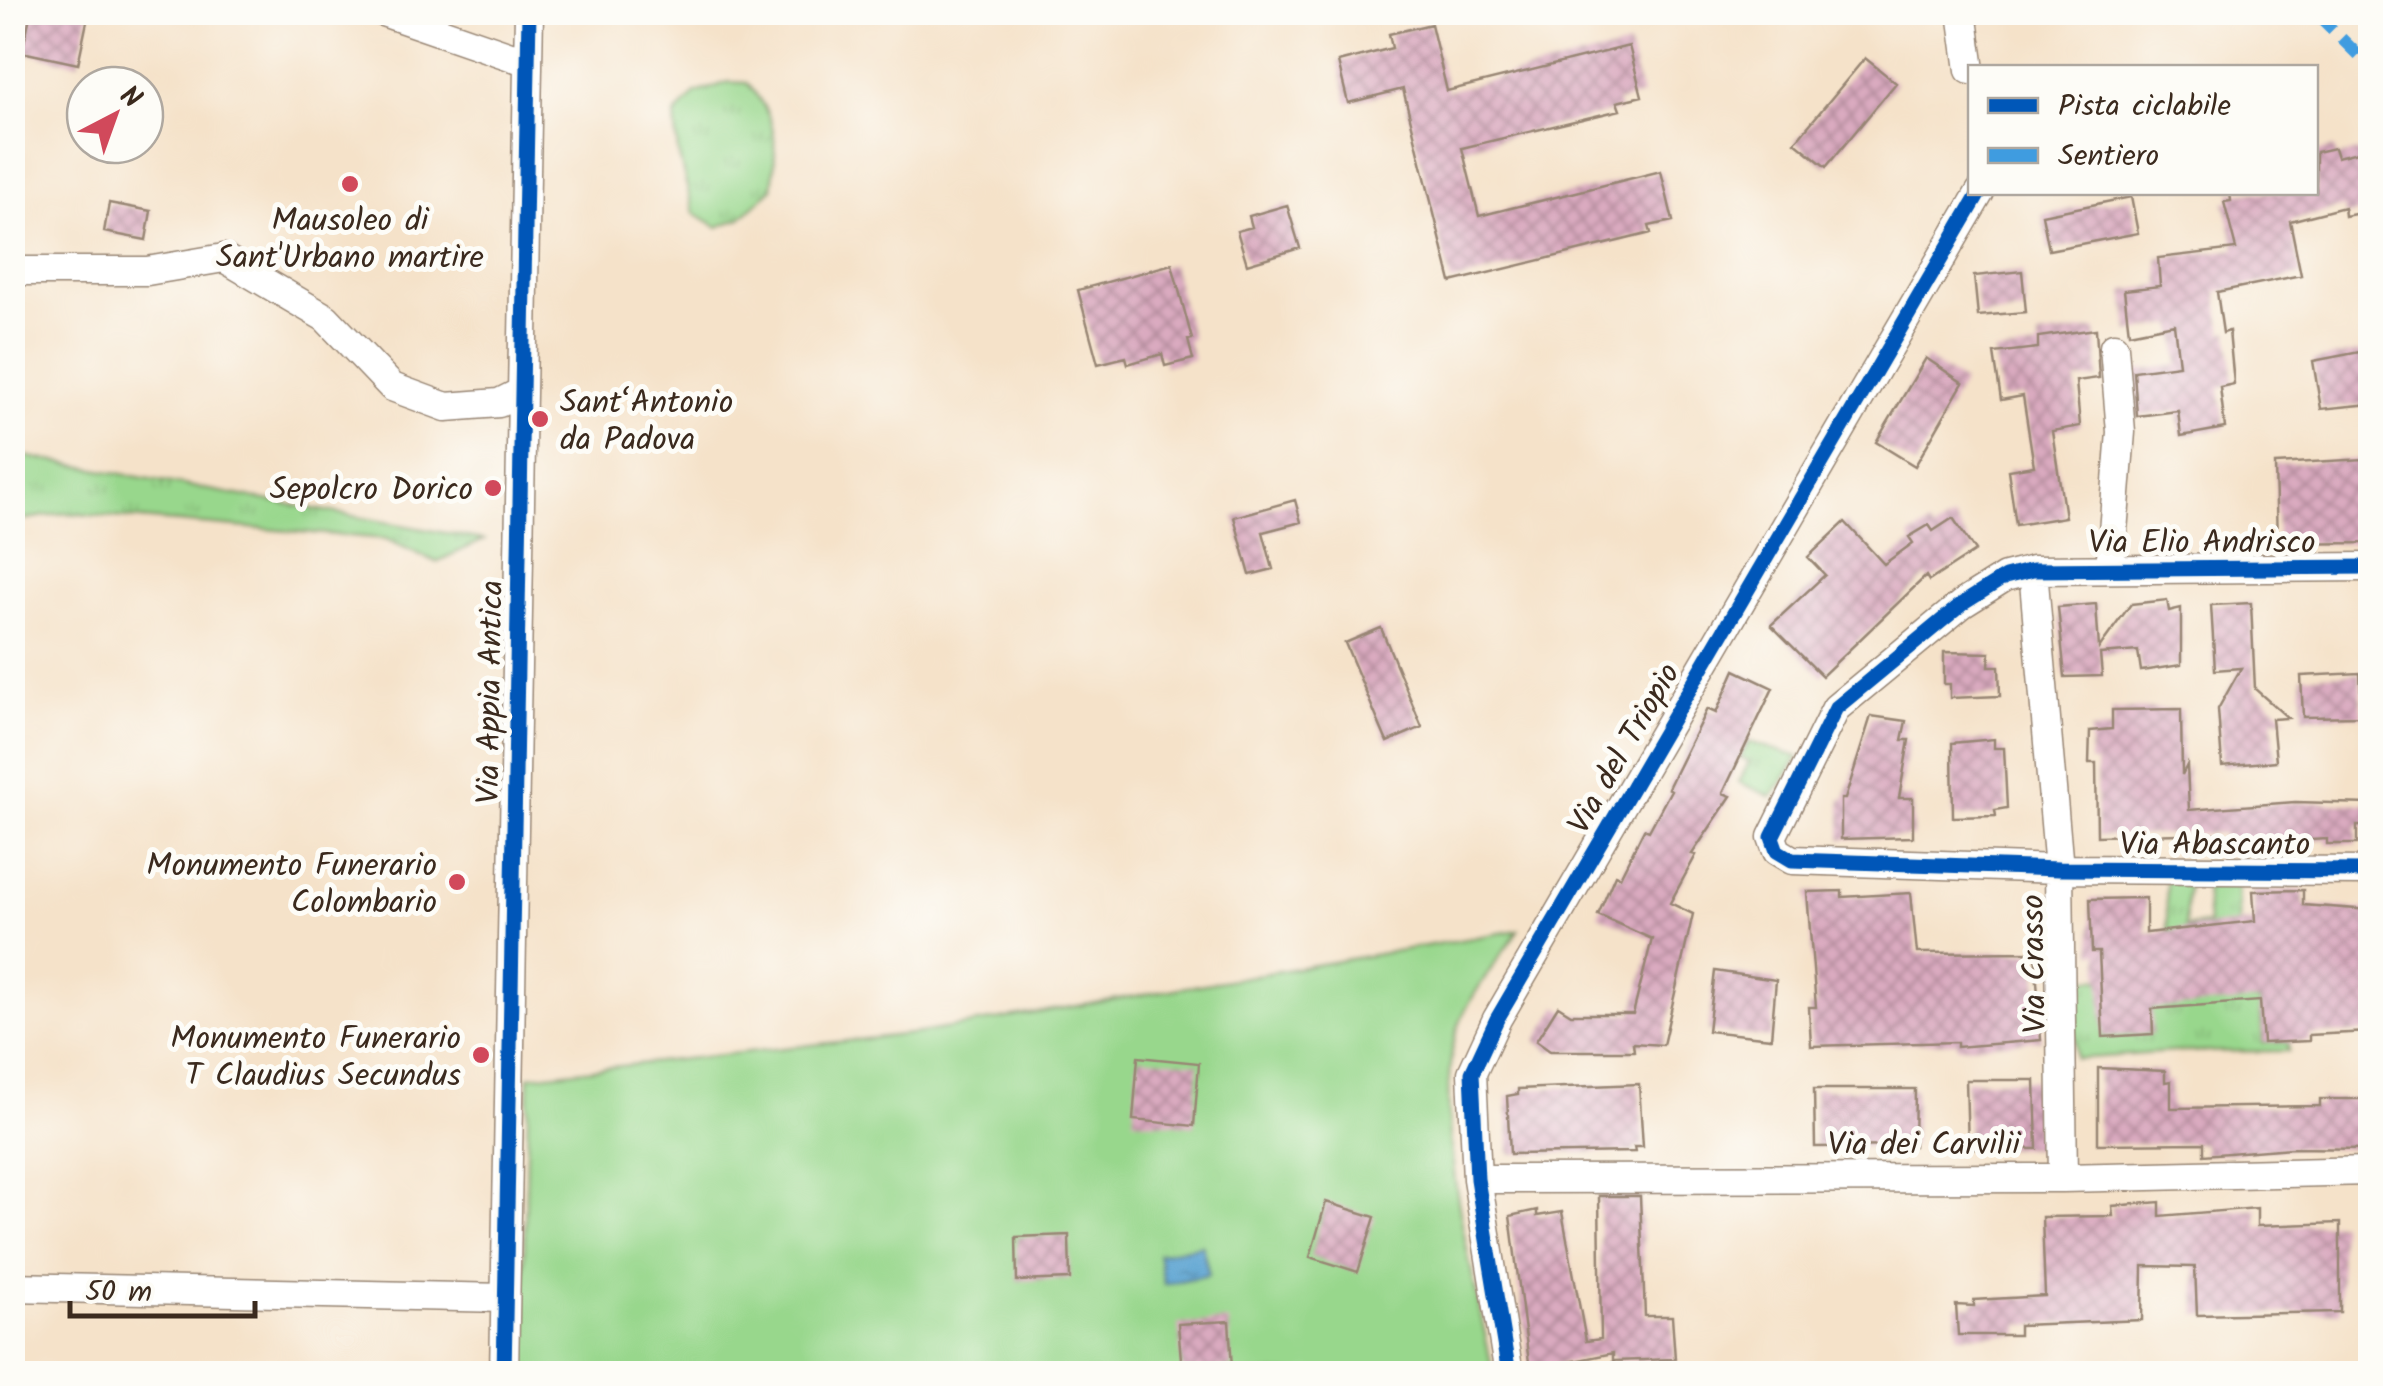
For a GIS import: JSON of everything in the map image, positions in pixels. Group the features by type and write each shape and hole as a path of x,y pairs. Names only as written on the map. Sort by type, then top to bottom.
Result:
{"street":[{"path":"382,12 528,62"},
{"name":"Via Appia Antica","path":"504,1374 528,12"},
{"path":"1962,12 1969,65"},
{"name":"Via del Triopio","path":"1509,1374 1478,1180 1472,1073 1497,1020 1978,195"},
{"path":"12,271 147,272 224,258 326,318 392,387 446,407 498,402 522,392"},
{"path":"2110,569 2121,432 2114,347"},
{"name":"Via Elio Andrisco","path":"2033,570 2370,568"},
{"name":"Via Crasso","path":"2033,570 2059,869 2063,1178"},
{"name":"Via Abascanto","path":"2033,570 2005,577 1962,604 1836,708 1772,836 1777,851 1792,860 2059,869 2370,871"},
{"name":"Via dei Carvilii","path":"1478,1180 2063,1178 2370,1171"},
{"path":"12,1287 505,1298"}],"green space":[{"path":"729,82 747,83 765,109 775,145 774,173 772,189 741,218 718,227 694,213 678,153 675,116 695,93"},
{"path":"13,454 484,540 436,562 386,539 66,513 13,521"},
{"path":"1749,742 1799,757 1772,797 1739,782 1749,762 1740,758"},
{"path":"2188,879 2185,927 2208,924 2204,879 2237,883 2242,1000 2260,1001 2263,1043 2288,1042 2289,1051 2172,1052 2076,1059 2073,979 2169,978 2166,880"},
{"path":"1518,930 1461,1020 1451,1056 1448,1098 1457,1194 1493,1373 521,1374 529,1076 920,1033"}],"water":[{"path":"1202,1245 1209,1275 1164,1284 1158,1254"}],"building":[{"path":"31,12 89,12 78,64 22,52"},
{"path":"1431,24 1447,91 1629,46 1642,96 1617,102 1620,110 1462,148 1479,216 1661,171 1673,221 1649,226 1651,233 1451,282 1403,89 1348,103 1338,62 1392,48 1389,34"},
{"path":"1865,58 1896,83 1826,167 1795,142"},
{"path":"2334,148 2337,157 2370,149 2370,211 2345,216 2344,207 2290,221 2301,275 2217,292 2223,333 2229,331 2234,384 2220,387 2225,428 2181,436 2178,411 2137,416 2134,371 2179,365 2174,324 2129,333 2124,290 2160,286 2158,258 2236,249 2224,202 2231,201 2230,195 2318,195 2318,152"},
{"path":"2131,197 2138,233 2049,250 2042,215"},
{"path":"109,203 151,211 146,240 104,232"},
{"path":"1287,205 1300,248 1247,264 1237,231 1252,227 1249,216"},
{"path":"1172,264 1192,339 1188,340 1193,359 1165,366 1162,354 1128,364 1126,357 1098,364 1078,290"},
{"path":"2022,271 2026,312 1978,316 1974,276"},
{"path":"2096,329 2099,378 2076,381 2080,426 2052,431 2065,517 2016,525 2008,470 2034,466 2023,396 2001,400 1994,353 2038,348 2038,337"},
{"path":"2370,350 2370,404 2321,409 2313,361"},
{"path":"1926,358 1963,383 1915,466 1876,442"},
{"path":"2365,459 2367,543 2277,544 2275,464"},
{"path":"1295,500 1301,522 1263,532 1273,569 1250,575 1234,517"},
{"path":"1953,518 1975,551 1929,581 1926,576 1822,676 1771,625 1825,575 1808,557 1845,522 1884,564 1913,543 1909,537 1929,525 1933,531"},
{"path":"2167,600 2169,611 2181,608 2181,665 2141,671 2138,651 2100,654 2102,676 2065,677 2058,607 2096,604 2099,648 2131,604"},
{"path":"2251,603 2255,689 2288,718 2272,719 2276,761 2222,766 2218,709 2241,668 2215,670 2211,605"},
{"path":"1381,628 1422,727 1387,742 1345,643"},
{"path":"1944,652 1990,653 1989,666 1999,666 2000,696 1950,698 1950,684 1944,684"},
{"path":"1735,670 1773,688 1723,793 1731,796 1692,854 1696,855 1670,903 1693,914 1663,1045 1633,1043 1634,1051 1550,1051 1536,1041 1558,1006 1571,1014 1633,1014 1652,939 1598,915 1615,875 1620,877 1644,829 1649,831 1671,790 1668,788 1707,709 1716,713"},
{"path":"2360,673 2362,716 2303,717 2301,676"},
{"path":"2181,709 2182,775 2187,765 2189,810 2295,802 2370,804 2370,826 2357,826 2357,844 2327,844 2327,839 2224,845 2223,833 2097,836 2096,763 2089,763 2090,731 2112,729 2112,710"},
{"path":"1871,716 1906,721 1902,740 1909,740 1899,798 1913,798 1913,837 1841,839 1841,799 1845,799"},
{"path":"1994,739 1994,748 2004,748 2007,808 1995,810 1996,816 1953,817 1952,743"},
{"path":"2303,890 2303,905 2370,910 2370,1032 2309,1035 2309,1041 2263,1043 2260,1001 2152,1009 2153,1034 2103,1037 2099,952 2092,952 2090,899 2146,898 2146,933 2255,921 2253,891"},
{"path":"1842,891 1842,897 1911,893 1917,953 2035,952 2041,1040 1957,1047 1957,1042 1811,1046 1809,1007 1816,1007 1807,892"},
{"path":"1715,971 1776,980 1771,1038 1708,1031"},
{"path":"1138,1057 1199,1063 1194,1126 1133,1120"},
{"path":"2098,1068 2165,1071 2165,1082 2171,1081 2171,1108 2320,1106 2320,1099 2370,1099 2370,1149 2292,1148 2204,1155 2204,1143 2098,1144"},
{"path":"1966,1080 2035,1080 2037,1149 1968,1148"},
{"path":"1639,1084 1643,1147 1634,1147 1635,1152 1510,1154 1507,1096 1518,1094 1518,1089"},
{"path":"1814,1089 1915,1089 1914,1146 1815,1147"},
{"path":"1599,1196 1640,1196 1645,1316 1672,1316 1675,1359 1613,1361 1613,1353 1530,1370 1510,1216 1537,1210 1537,1216 1562,1212 1586,1341 1601,1339"},
{"path":"1326,1202 1375,1217 1358,1272 1310,1257"},
{"path":"2160,1202 2160,1216 2257,1208 2257,1226 2340,1223 2340,1312 2197,1315 2195,1267 2143,1266 2142,1320 2019,1325 2019,1335 1958,1335 1956,1305 1974,1306 1974,1300 2045,1296 2042,1217 2113,1216 2112,1206"},
{"path":"1069,1235 1070,1279 1017,1281 1016,1237"},
{"path":"1229,1321 1232,1368 1182,1371 1178,1324"}],"marked path":[{"path":"2315,12 2370,67"}],"cycle path":[{"path":"504,1374 529,12"},
{"path":"1509,1374 1477,1179 1472,1073 1497,1019 1978,195"},
{"path":"2370,567 2033,570 2005,577 1962,604 1836,708 1772,837 1777,851 1792,860 2059,869 2370,871"}],"place":[{"name":"Mausoleo di Sant'Urbano martire","path":"350,184"},
{"name":"Sant‘Antonio da Padova","path":"540,419"},
{"name":"Sepolcro Dorico","path":"493,488"},
{"name":"Monumento Funerario Colombario","path":"457,882"},
{"name":"Monumento Funerario T Claudius Secundus","path":"481,1055"}]}
